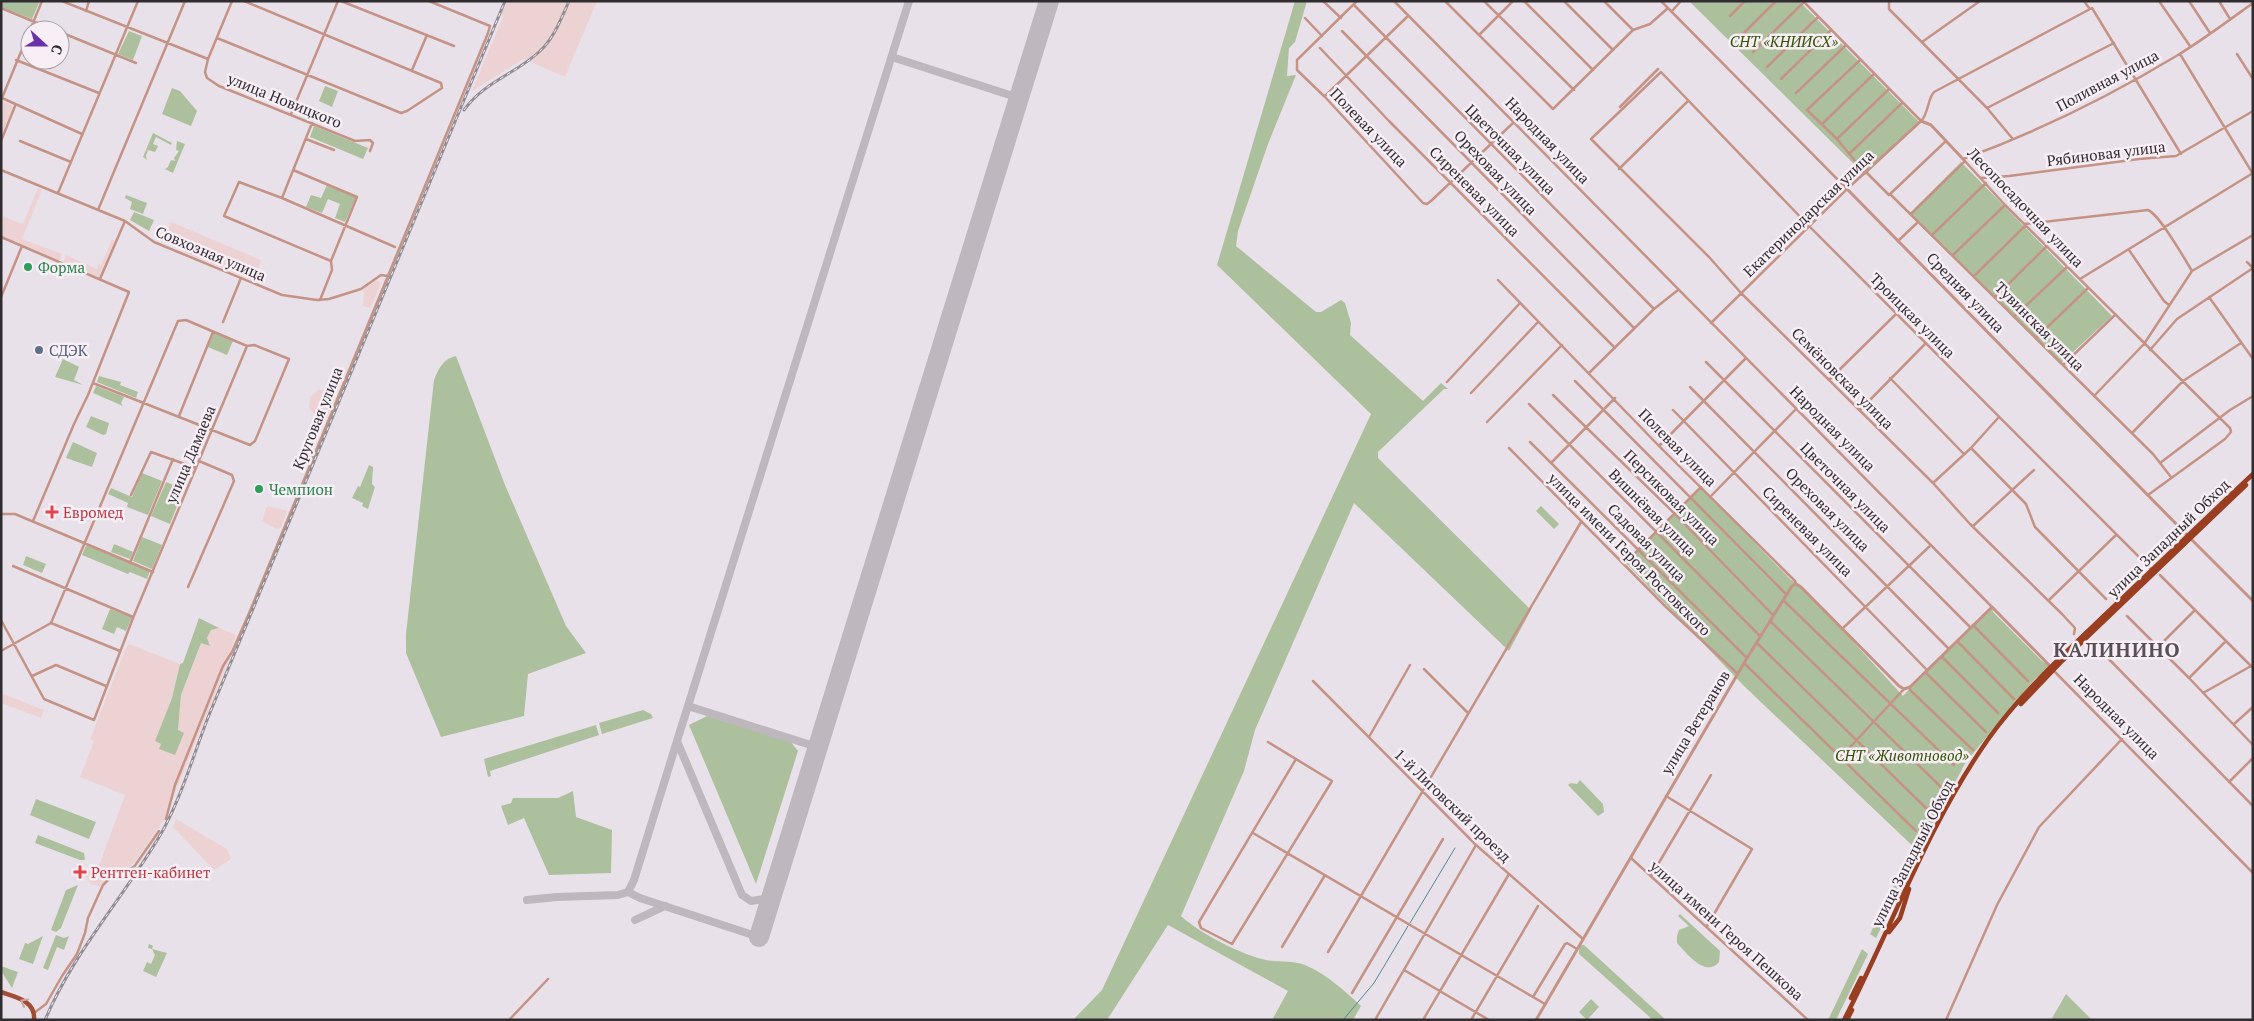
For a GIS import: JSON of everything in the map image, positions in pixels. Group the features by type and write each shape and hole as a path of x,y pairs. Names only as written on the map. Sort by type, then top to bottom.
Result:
{"highway":[{"name":"улица Западный Обход","path":"1845,1020 1920,862 1976,759 1997,729 2052,668 2253,474"},
{"name":"улица Западный Обход","path":"1845,1020 1939,828 1978,760 2005,723 2052,668 2253,478"}],"main road":[{"path":"2,992 27,1002 34,1013 34,1020"}],"street":[{"path":"34,20 42,1"},
{"path":"62,1 208,59 232,1"},
{"path":"86,11 89,1"},
{"path":"58,192 138,1"},
{"path":"98,210 185,1"},
{"path":"217,38 401,113 442,88 441,83 412,70 244,1"},
{"path":"291,114 306,74 338,1"},
{"path":"341,1 454,46"},
{"path":"429,1 440,6 442,1"},
{"path":"1323,1 1341,18"},
{"path":"1305,18 1322,36 1357,1"},
{"name":"Народная улица","path":"1394,1 2253,873"},
{"path":"1445,1 1553,109 1633,30 1650,24 1668,8"},
{"path":"1484,1 1574,90"},
{"path":"1479,35 1513,1"},
{"path":"1524,1 1593,70"},
{"path":"1564,1 1613,50"},
{"path":"1604,1 1633,30"},
{"name":"Средняя улица","path":"1661,1 2253,601"},
{"path":"1672,12 1681,1"},
{"path":"1730,16 1745,1"},
{"path":"1744,33 1776,1"},
{"path":"1889,1 1889,9 1956,79 1987,108 2012,138"},
{"path":"1921,42 1980,1"},
{"path":"2084,1 2091,8 2114,43 2181,154"},
{"path":"2159,1 2190,46"},
{"path":"2189,1 2210,32"},
{"path":"2219,1 2230,19"},
{"path":"1753,52 1803,2"},
{"name":"Лесопосадочная улица","path":"1803,2 1902,103 1921,121 1931,124 2005,205 2230,428 2231,432 2225,439 2171,477"},
{"name":"Поливная улица","path":"1964,160 2074,111 2136,79 2180,54 2253,3"},
{"name":"Цветочная улица","path":"1354,5 1654,309"},
{"name":"Круговая улица","path":"166,819 175,785 223,666 238,639 475,70 490,26 440,6"},
{"path":"1,8 31,20"},
{"path":"1921,121 1926,116 1931,95 1956,79 2011,52 2091,8"},
{"path":"1325,96 1408,16"},
{"path":"1767,67 1818,16"},
{"name":"Ореховая улица","path":"1342,30 1634,328"},
{"path":"1781,79 1831,30"},
{"path":"412,70 427,35"},
{"path":"70,36 136,63"},
{"name":"Полевая улица","path":"1322,36 1298,60 1296,64 1297,70 1325,96 1423,203 1428,204 1451,182"},
{"path":"1987,108 2114,43"},
{"path":"1796,93 1845,46"},
{"name":"Сиреневая улица","path":"1320,48 1614,348"},
{"path":"20,51 1,96 3,100 82,134"},
{"path":"2080,279 2252,173 2180,54"},
{"path":"2238,54 2253,79"},
{"name":"улица Новицкого","path":"208,59 206,72 208,80 249,99 358,141 370,140 373,143 370,151"},
{"path":"16,60 99,93"},
{"name":"Тувинская улица","path":"1860,60 1807,110 1837,139 1865,172 1996,296 2014,317 2064,364 2132,433 2171,477"},
{"path":"1620,107 1659,71"},
{"name":"Троицкая улица","path":"1659,71 1998,418 2152,570"},
{"name":"Семёновская улица","path":"1659,71 1591,139 1973,526 2049,600 2075,628 2074,634"},
{"path":"1822,124 1874,74"},
{"path":"1837,139 1889,89"},
{"path":"1619,169 1688,101"},
{"path":"1849,154 1902,103"},
{"path":"1,141 16,106"},
{"name":"Рябиновая улица","path":"1981,178 2176,156 2253,111"},
{"name":"Екатеринодарская улица","path":"1711,323 1847,189 1921,121"},
{"path":"282,198 312,123"},
{"path":"1451,182 1513,123"},
{"name":"улица Новицкого","path":"306,139 334,150"},
{"path":"20,140 71,162"},
{"path":"1889,194 1946,141"},
{"path":"1910,214 1964,160"},
{"name":"Совхозная улица","path":"1,170 58,192 125,222 148,239 282,295 320,300 361,289 384,274 389,277"},
{"path":"294,170 357,197 331,261 332,270 320,300"},
{"path":"331,261 224,216 239,182 282,198 395,247"},
{"path":"1932,235 1986,183"},
{"path":"1953,255 2005,205"},
{"path":"1974,276 2026,225 2148,210 2152,212 2164,228 2192,271"},
{"path":"100,279 125,222"},
{"path":"1898,241 1918,222"},
{"path":"2094,396 2144,344 2192,271 2253,235"},
{"path":"1,237 129,292 93,383 33,521"},
{"path":"1,297 22,246"},
{"path":"1996,296 2047,246"},
{"path":"2129,250 2164,301 2169,305"},
{"path":"2150,350 2177,319 2253,268 2247,262"},
{"path":"2014,317 2067,267"},
{"path":"223,322 241,278"},
{"name":"Полевая улица","path":"1498,280 1796,584 1899,686 1904,688"},
{"path":"2036,338 2088,288"},
{"path":"1590,372 1654,309 1678,290"},
{"path":"2209,297 2253,360"},
{"path":"1447,382 1520,302"},
{"path":"1829,380 1896,314"},
{"path":"2064,364 2116,315"},
{"path":"1,651 51,623 65,588 143,403 178,321 186,320 247,346 254,345 289,358 252,445 247,445 212,429 143,403 93,383"},
{"path":"1471,393 1538,322"},
{"path":"179,416 213,331"},
{"path":"2132,433 2183,381 2242,343"},
{"path":"1860,410 1925,344"},
{"path":"1487,422 1562,345"},
{"name":"улица Дамаева","path":"32,676 44,699 94,720 120,651 247,346"},
{"path":"1659,446 1684,423 1746,358"},
{"name":"Цветочная улица","path":"1706,362 1773,431 2028,681"},
{"path":"1890,378 1964,453"},
{"path":"1575,381 1786,594"},
{"name":"Ореховая улица","path":"1690,387 1948,648"},
{"name":"Персиковая улица","path":"1553,395 1675,514 1773,615"},
{"path":"2160,463 2253,396"},
{"path":"1551,463 1615,398"},
{"name":"Вишнёвая улица","path":"1529,404 1760,636"},
{"path":"1711,496 1796,409"},
{"name":"Сиреневая улица","path":"1673,410 1866,606 1926,671"},
{"path":"1932,483 1970,448 1998,418"},
{"name":"Садовая улица","path":"1530,442 1747,658"},
{"name":"улица имени Героя Ростовского","path":"1509,448 1581,522 1737,674"},
{"path":"1970,448 2026,504 2035,527 2106,599"},
{"path":"131,495 151,452 196,468"},
{"path":"130,563 173,459"},
{"path":"188,587 234,481 232,476 199,461"},
{"path":"1973,526 2034,470"},
{"path":"2148,495 2171,477"},
{"path":"1624,564 1701,488"},
{"path":"3,514 15,514 153,572"},
{"path":"1328,952 1581,522"},
{"path":"2183,545 2196,544 2198,531"},
{"path":"2049,600 2116,535"},
{"path":"1842,629 1931,545"},
{"path":"13,566 134,618"},
{"path":"2160,575 2252,667 2203,693"},
{"path":"1796,584 1786,594 1744,663 1916,831"},
{"path":"1783,600 1954,766"},
{"path":"1840,758 1891,705 1904,688 1910,687 1956,640 1992,607"},
{"path":"2158,647 2195,610"},
{"path":"2127,616 2253,745"},
{"path":"1,620 32,676 56,665 106,687"},
{"path":"1770,621 1943,789"},
{"path":"51,623 120,651"},
{"path":"1956,640 2014,699"},
{"path":"2189,678 2226,641"},
{"path":"1757,642 1929,811"},
{"path":"2098,648 2253,806"},
{"path":"1940,656 1998,713"},
{"name":"улица Ветеранов","path":"1582,938 1744,663"},
{"name":"улица Ветеранов","path":"1535,1020 1744,663"},
{"path":"1369,737 1410,665"},
{"path":"1424,669 1468,713"},
{"path":"1926,671 1986,732"},
{"name":"1-й Лиговский проезд","path":"1313,681 1476,845 1582,938"},
{"path":"1910,687 1910,690 1973,750"},
{"path":"2233,725 2253,707"},
{"path":"1947,1018 1998,905 2039,827 2122,739"},
{"path":"1268,742 1332,780 1234,944 1201,928 1199,922 1296,759"},
{"path":"2229,782 2253,758"},
{"path":"1651,876 1711,775"},
{"path":"1666,796 1752,849 1707,926"},
{"path":"34,1013 46,1004 62,976 78,954 88,918 103,885 109,879 132,870 159,831"},
{"path":"1253,833 1544,1004"},
{"path":"1352,993 1443,839"},
{"path":"1375,1020 1476,845"},
{"name":"улица имени Героя Пешкова","path":"1630,857 1808,1020"},
{"path":"1423,1020 1509,874"},
{"path":"1282,948 1324,875"},
{"path":"1471,1020 1538,906"},
{"path":"1533,997 1565,944 1567,943 1576,948"},
{"path":"1404,970 1489,1020"},
{"path":"509,1020 548,979"}],"shaded area":[{"path":"507,1 597,1 565,77 524,59 472,91 503,17 501,14"},
{"path":"1,101 13,106 1,137"},
{"path":"38,188 42,190 22,239 62,254 59,261 1,237 1,216 23,224"},
{"path":"171,222 261,260 254,281 183,252 189,240 168,230"},
{"path":"112,239 116,242 100,279 63,263 66,255 97,269 99,264 101,265"},
{"path":"377,280 381,283 370,308 363,306 364,289"},
{"path":"318,390 336,394 326,420 314,414 309,408 310,397"},
{"path":"269,506 287,511 281,528 276,529 262,521 266,508"},
{"path":"219,628 236,635 230,652 231,655 164,820 135,862 128,868 106,879 100,887 91,884 85,874 100,863 125,795 80,777 94,741 90,739 126,648 129,644 180,664 172,698 155,741 161,744 159,749 178,730 181,695 201,643 207,638 211,630"},
{"path":"1,693 44,710 41,718 1,703"},
{"path":"176,819 227,849 231,859 214,870 173,827"}],"green space":[{"path":"1,1 40,1 32,19 1,7"},
{"path":"1295,1 1307,1 1295,42 1289,48 1287,76 1296,75 1268,144 1238,231 1236,246 1316,312 1321,312 1341,300 1345,303 1351,323 1350,335 1423,401 1441,383 1448,389 1444,389 1378,452 1378,458 1531,610 1509,651 1354,503 1255,730 1244,771 1181,916 1210,936 1245,953 1266,960 1291,962 1312,968 1334,983 1361,1006 1353,1020 1272,1020 1288,991 1168,925 1107,1020 1073,1020 1102,990 1371,414 1217,265"},
{"name":"СНТ «КНИИСХ»","path":"1689,1 1799,1 1920,123 1865,175"},
{"path":"129,31 142,36 133,60 118,54"},
{"path":"325,86 338,91 332,107 319,101"},
{"path":"172,88 180,91 197,111 191,126 162,114"},
{"path":"314,126 368,148 363,159 310,137"},
{"path":"153,133 172,143 171,145 156,137 153,144 158,146 155,152 148,150 147,160 143,157"},
{"path":"177,141 185,144 173,173 165,169 171,160 175,161 174,158 179,151 176,150"},
{"path":"1961,162 2112,316 2060,364 1909,214"},
{"path":"327,185 356,197 345,222 335,218 340,204 328,199 322,213 306,207 311,195 321,198"},
{"path":"126,195 147,203 143,214 130,209 132,202 125,198"},
{"path":"134,212 154,220 149,231 130,220"},
{"path":"214,333 233,341 227,355 208,347"},
{"path":"456,356 505,485 566,626 586,653 528,674 524,716 441,737 406,653 406,634 434,380 442,365 448,359"},
{"path":"63,359 79,367 74,380 83,385 55,377"},
{"path":"99,376 121,382 120,385 138,392 136,398 97,382"},
{"path":"96,386 124,397 121,403 123,406 93,393"},
{"path":"91,416 109,423 106,434 103,435 86,427"},
{"path":"73,442 97,453 92,467 66,458"},
{"path":"369,465 373,467 372,484 375,487 368,509 362,506 363,503 352,498 358,486 360,487"},
{"path":"142,473 162,481 148,515 127,507 128,503 108,494 111,488 132,497"},
{"path":"166,482 184,489 170,524 151,516"},
{"name":"СНТ «Животновод»","path":"1701,487 1791,580 1801,585 1903,696 1992,607 1993,612 2042,661 2051,667 2035,679 1966,762 1918,851 1744,686 1626,563"},
{"path":"1541,506 1559,524 1554,529 1536,511"},
{"path":"142,537 162,545 152,569 133,561"},
{"path":"114,544 133,552 130,559 111,552"},
{"path":"86,545 150,571 147,579 130,572 128,574 82,555"},
{"path":"26,556 46,564 42,573 23,565"},
{"path":"110,609 132,617 126,631 117,627 114,634 102,629"},
{"path":"199,618 219,628 211,630 207,638 210,646 201,643 181,695 178,730 184,733 175,755 159,749 161,744 155,741 172,698 180,664 183,663"},
{"path":"643,710 651,714 653,718 602,734 599,723"},
{"path":"707,716 790,741 798,751 756,884 689,725"},
{"path":"596,725 599,735 490,771 491,776 488,777 484,759"},
{"path":"1580,780 1603,804 1604,812 1598,816 1568,785 1571,783 1577,784"},
{"path":"573,791 576,817 612,830 611,873 549,875 524,818 508,825 501,806 511,803 513,798 558,798"},
{"path":"36,799 96,822 89,839 30,815"},
{"path":"38,835 84,853 85,860 80,860 35,843"},
{"path":"1912,848 1918,853 1876,938 1870,934"},
{"path":"78,885 61,928 56,932 51,930 66,890"},
{"path":"1680,914 1720,951 1719,962 1714,966 1708,967 1697,963 1677,943 1679,930 1689,926 1678,916"},
{"path":"56,935 64,938 69,936 64,950 57,947 48,970 43,968"},
{"path":"43,936 33,964 19,959 25,943 28,944"},
{"path":"1579,945 1584,945 1666,1020 1653,1020 1579,954"},
{"path":"152,949 167,953 156,977 143,971 147,962 151,964 155,955"},
{"path":"1862,949 1868,954 1836,1020 1828,1020"},
{"path":"1,966 18,972 12,988 1,971"},
{"path":"2066,994 2092,1020 2051,1020"},
{"path":"1591,999 1599,1007 1587,1020 1579,1012"}],"waterway":[{"path":"1410,923 1455,848"},
{"path":"1343,1020 1374,983 1408,926"}],"taxiway":[{"path":"771,898 751,901 742,895 677,741 909,1"},
{"path":"892,57 1019,98"},
{"path":"688,706 817,747"},
{"path":"527,900 618,895 628,892 634,880 677,741"},
{"path":"628,892 640,898 759,937"},
{"path":"635,920 665,906"}],"runway":[{"path":"759,937 1049,1"}],"railway":[{"path":"45,1020 70,971 148,856 176,804 209,715 505,1"},
{"path":"464,110 481,92 531,59 545,46 569,1"}],"place":[{"name":"Форма","path":"28,267"},
{"name":"СДЭК","path":"39,350"},
{"name":"Чемпион","path":"259,489"},
{"name":"Евромед","path":"52,512"},
{"name":"Рентген-кабинет","path":"80,872"}],"district":[{"name":"КАЛИНИНО","path":"2117,649"}]}
